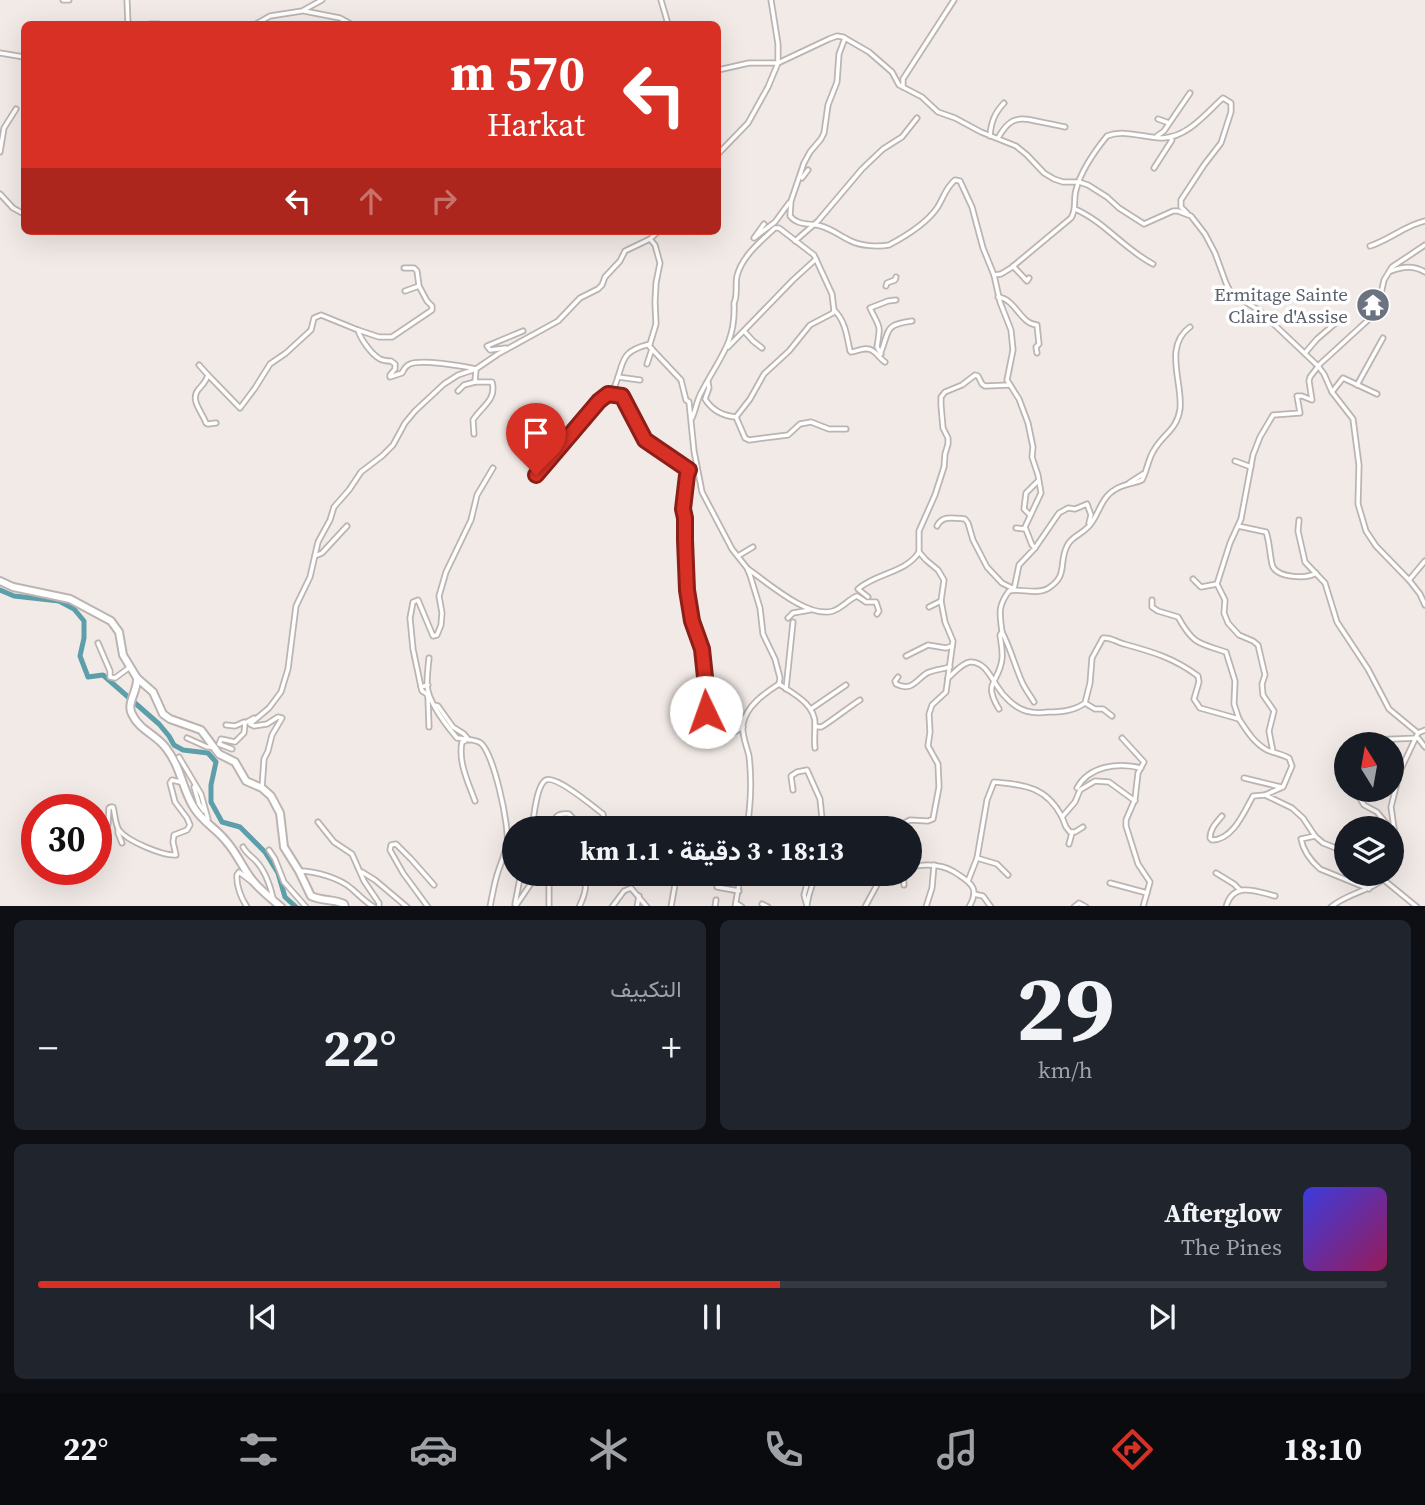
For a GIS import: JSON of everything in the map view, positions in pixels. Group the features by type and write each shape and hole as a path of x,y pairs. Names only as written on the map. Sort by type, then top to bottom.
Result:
{"street":[{"path":"63,0 69,0"},
{"path":"127,0 128,21"},
{"path":"262,21 276,14 302,10 322,0"},
{"path":"661,0 667,21"},
{"path":"721,151 748,123 778,63 771,0"},
{"path":"903,87 902,80 954,0"},
{"path":"302,10 346,21"},
{"path":"721,69 750,63 778,63 839,36 869,52 885,65 894,74 897,84 922,97 938,111 1018,148 1054,179 1088,185 1144,224 1173,211 1189,214"},
{"path":"845,38 839,54 837,82 827,110 824,133 808,155 789,212 797,222 827,228 859,243 889,245 928,218 950,184 958,180 961,182 995,275 998,297 1013,344 1007,379 1019,399 1028,423 1041,496 1025,525 1035,548"},
{"path":"0,53 21,56"},
{"path":"1155,137 1164,131 1190,93"},
{"path":"995,275 1013,265 1068,222 1076,209 1075,196 1079,182 1089,161 1109,135 1170,137 1190,127 1223,98 1231,103 1231,112 1219,146 1181,200 1181,206 1205,234 1231,293 1260,311 1318,366 1332,392 1353,419 1359,465 1358,504 1366,531 1376,546 1409,580 1425,605"},
{"path":"990,135 995,113 1004,103"},
{"path":"0,152 4,128 16,109"},
{"path":"795,241 813,225 862,169 883,149 902,137 917,118"},
{"path":"998,138 1003,129 1013,121 1023,118 1065,127"},
{"path":"1158,118 1170,123"},
{"path":"1154,168 1172,140 1170,137"},
{"path":"799,183 808,170"},
{"path":"0,194 21,212"},
{"path":"764,224 754,238 775,222 792,200"},
{"path":"1076,209 1153,264"},
{"path":"1370,246 1425,221"},
{"path":"692,420 701,392 732,335 734,303 737,298 735,285 741,265 775,228 779,228 809,250 816,259 832,294 834,310 845,329 851,352 873,350 883,362 877,347 879,324 870,308 896,300"},
{"path":"262,788 264,759 272,735 282,719 278,717 267,724 254,726 251,722 277,699 284,685 296,606 310,577 318,542 334,507 361,472 393,445 405,423 424,401 453,378 476,369 558,321 580,298 602,285 625,251 654,235"},
{"path":"647,364 656,324 656,282 660,263 656,247 650,239"},
{"path":"1273,752 1269,731 1274,711 1263,695 1265,675 1258,645 1239,635 1228,622 1224,613 1225,602 1217,584 1245,502 1258,442 1273,415 1300,413 1297,396 1312,400 1309,379 1318,366 1375,311 1388,272 1425,245"},
{"path":"724,351 816,259"},
{"path":"1013,265 1027,281 1029,278"},
{"path":"1388,272 1413,267 1425,272"},
{"path":"199,365 240,408 270,365 311,330 316,317 322,315 379,337 392,337 432,310 419,286 417,271 414,268 404,268"},
{"path":"886,286 897,277"},
{"path":"405,291 419,286"},
{"path":"998,297 1004,297 1031,324 1037,325 1037,353"},
{"path":"736,417 764,374 810,326 834,310"},
{"path":"881,354 891,326 912,321"},
{"path":"1304,353 1338,321"},
{"path":"937,526 943,519 965,519 987,567 1002,583 1014,589 1043,591 1051,586 1062,572 1067,545 1088,527 1107,496 1116,488 1142,480 1158,443 1171,431 1179,414 1180,403 1175,355 1183,333 1190,327"},
{"path":"358,330 360,337 375,356 394,363 396,369 390,377 402,373 406,366 414,363 448,364 476,369"},
{"path":"508,349 490,350 487,346 523,331"},
{"path":"744,331 762,348"},
{"path":"1357,385 1383,338"},
{"path":"536,475 599,401 614,388 624,357 633,348 651,346"},
{"path":"651,346 681,380 686,400 689,402 694,451 704,497 732,549 747,568 800,605 833,611 857,596 866,602 876,602 879,611 877,614"},
{"path":"475,382 476,369"},
{"path":"208,375 195,398 206,422 216,423"},
{"path":"869,597 858,589 874,578 911,561 919,552 919,531 935,495 948,444 940,405 943,394 977,375 983,386 1010,385"},
{"path":"618,376 640,380"},
{"path":"1332,392 1343,378 1377,394"},
{"path":"708,381 709,388 705,399 708,404 720,414 736,417"},
{"path":"458,391 464,385 475,382 492,382 490,401 474,417 474,434"},
{"path":"614,388 624,400 645,440 689,470 697,469"},
{"path":"608,394 620,395"},
{"path":"736,417 745,438 749,440 788,435 800,424 811,422 829,429 846,429"},
{"path":"1234,461 1251,467"},
{"path":"429,727 428,698 421,687 410,618 413,602 418,600 433,636 438,635 442,613 439,596 446,572 471,520 477,495 493,468"},
{"path":"689,470 683,509 686,583 692,621 702,649 707,696 706,729 709,733 719,735 734,733 743,727"},
{"path":"1030,515 1024,509 1026,493 1038,481"},
{"path":"999,709 991,694 1002,659 999,608 1007,593 1014,589 1019,565 1035,548 1057,515 1068,508 1072,510 1087,504 1091,515 1088,527"},
{"path":"1299,520 1299,535 1305,562 1325,583 1338,622 1368,669 1389,709 1425,747"},
{"path":"315,556 322,553 347,526"},
{"path":"1238,526 1266,532 1273,567 1276,570 1303,578 1316,573"},
{"path":"1016,528 1026,528"},
{"path":"738,556 753,547"},
{"path":"919,552 942,576 944,586 941,601 945,622 953,641 946,692 932,705 929,714 928,745 938,763 940,789 933,820 922,821"},
{"path":"1409,580 1425,561"},
{"path":"747,568 758,601 763,634 775,659 779,684"},
{"path":"1193,579 1201,587 1217,584"},
{"path":"0,581 13,587 70,599 108,619 119,632 122,653 130,667 137,678 152,690 162,712 201,730 219,754 235,762 246,781 269,794 281,817 284,844 289,857 311,896 340,902 345,906"},
{"path":"1152,600 1152,607 1178,618 1196,642 1226,652 1235,681 1234,704 1239,719 1254,740 1273,752 1287,756 1292,762 1283,787 1265,795 1253,796 1231,831 1221,839 1212,841 1210,834 1215,822 1222,816"},
{"path":"929,607 941,601"},
{"path":"788,618 793,612 812,608"},
{"path":"786,689 793,622"},
{"path":"1002,632 1022,682 1034,702"},
{"path":"948,678 968,662 978,664 1020,708 1030,712 1066,711 1085,703 1092,658 1102,639 1107,637 1166,656 1186,668 1199,678 1194,696 1198,706 1206,711 1239,719"},
{"path":"98,643 110,677 114,678 130,667"},
{"path":"906,656 928,645 946,648 951,646"},
{"path":"429,658 427,688 434,705 438,706 453,727 468,740"},
{"path":"898,677 896,684 909,686 917,683 927,673 950,667"},
{"path":"137,678 130,712 137,723 165,745 179,769 199,817 226,840 254,883"},
{"path":"749,816 752,790 743,727 755,703 779,684"},
{"path":"779,684 811,709 815,726 815,748"},
{"path":"421,687 428,685"},
{"path":"811,709 846,685"},
{"path":"815,726 827,724 860,700"},
{"path":"1085,703 1095,709 1103,709 1112,716"},
{"path":"226,725 235,726 259,717"},
{"path":"232,749 219,744 220,739 235,742 244,733 246,722"},
{"path":"1392,816 1391,807 1400,771 1417,736 1425,730"},
{"path":"1404,737 1417,736"},
{"path":"187,738 206,747 214,746"},
{"path":"1122,738 1144,762 1136,780 1135,801 1126,820 1138,864 1150,880 1143,906"},
{"path":"475,801 464,773 461,750 462,742 468,740 480,743 487,755 507,828 507,843 490,906"},
{"path":"180,757 201,794 208,820 206,822"},
{"path":"1077,788 1085,777 1101,769 1119,766 1140,768"},
{"path":"793,790 791,776 807,770 820,799 822,816"},
{"path":"1244,778 1283,787"},
{"path":"535,816 540,788 544,781 549,779 569,789 600,811 603,816"},
{"path":"118,829 128,838 156,851 176,855 174,835 187,830 190,825 175,802 170,783 173,780 184,783"},
{"path":"1062,817 1075,802 1080,790 1095,781 1109,782 1135,801"},
{"path":"968,881 977,858 987,800 993,782 1034,789 1053,804 1067,830 1072,833"},
{"path":"1265,795 1292,808 1303,818 1315,836 1334,847"},
{"path":"1362,802 1380,816"},
{"path":"112,807 122,843"},
{"path":"299,871 332,878 376,906 379,903 364,881 352,854 334,842 318,822"},
{"path":"1069,844 1072,833 1083,827"},
{"path":"1315,836 1300,839 1308,855 1320,869 1369,889"},
{"path":"428,906 402,873 390,850 391,845 396,844 434,885"},
{"path":"243,847 258,862 274,900"},
{"path":"269,850 284,882 306,906"},
{"path":"977,858 997,864 1008,874"},
{"path":"926,906 932,888 934,865"},
{"path":"922,866 934,865 950,869 968,881 974,894 969,906"},
{"path":"360,871 407,906"},
{"path":"247,906 239,887 239,872 281,906"},
{"path":"1216,873 1240,890"},
{"path":"1110,883 1147,893"},
{"path":"515,906 519,886"},
{"path":"515,906 529,886"},
{"path":"549,886 549,906"},
{"path":"579,906 586,886"},
{"path":"671,906 675,886"},
{"path":"740,886 735,905 743,906"},
{"path":"806,886 804,895 807,906"},
{"path":"807,906 811,886"},
{"path":"865,906 876,886"},
{"path":"1331,906 1374,886"},
{"path":"1392,886 1418,906"},
{"path":"717,887 739,891"},
{"path":"612,906 626,889 631,888 647,906"},
{"path":"1226,906 1230,896 1240,890 1253,890 1275,896"},
{"path":"974,894 983,896 992,906"},
{"path":"637,906 639,897"},
{"path":"1342,899 1345,906"},
{"path":"715,906 716,900"},
{"path":"1074,906 1080,903 1086,906"},
{"path":"762,904 768,906"}],"waterway":[{"path":"0,590 14,596 59,601 74,609 84,621 80,656 88,677 103,675 159,724 174,745 183,750 208,753 216,762 211,785 211,802 222,822 240,827 265,852 278,873 285,897 295,906"}],"place":[{"name":"Ermitage Sainte Claire d'Assise","path":"1373,305"}],"route":[{"path":"536,475 599,401 614,393 622,396 645,440 689,470 683,509 686,583 692,621 702,649 706,712"}]}
